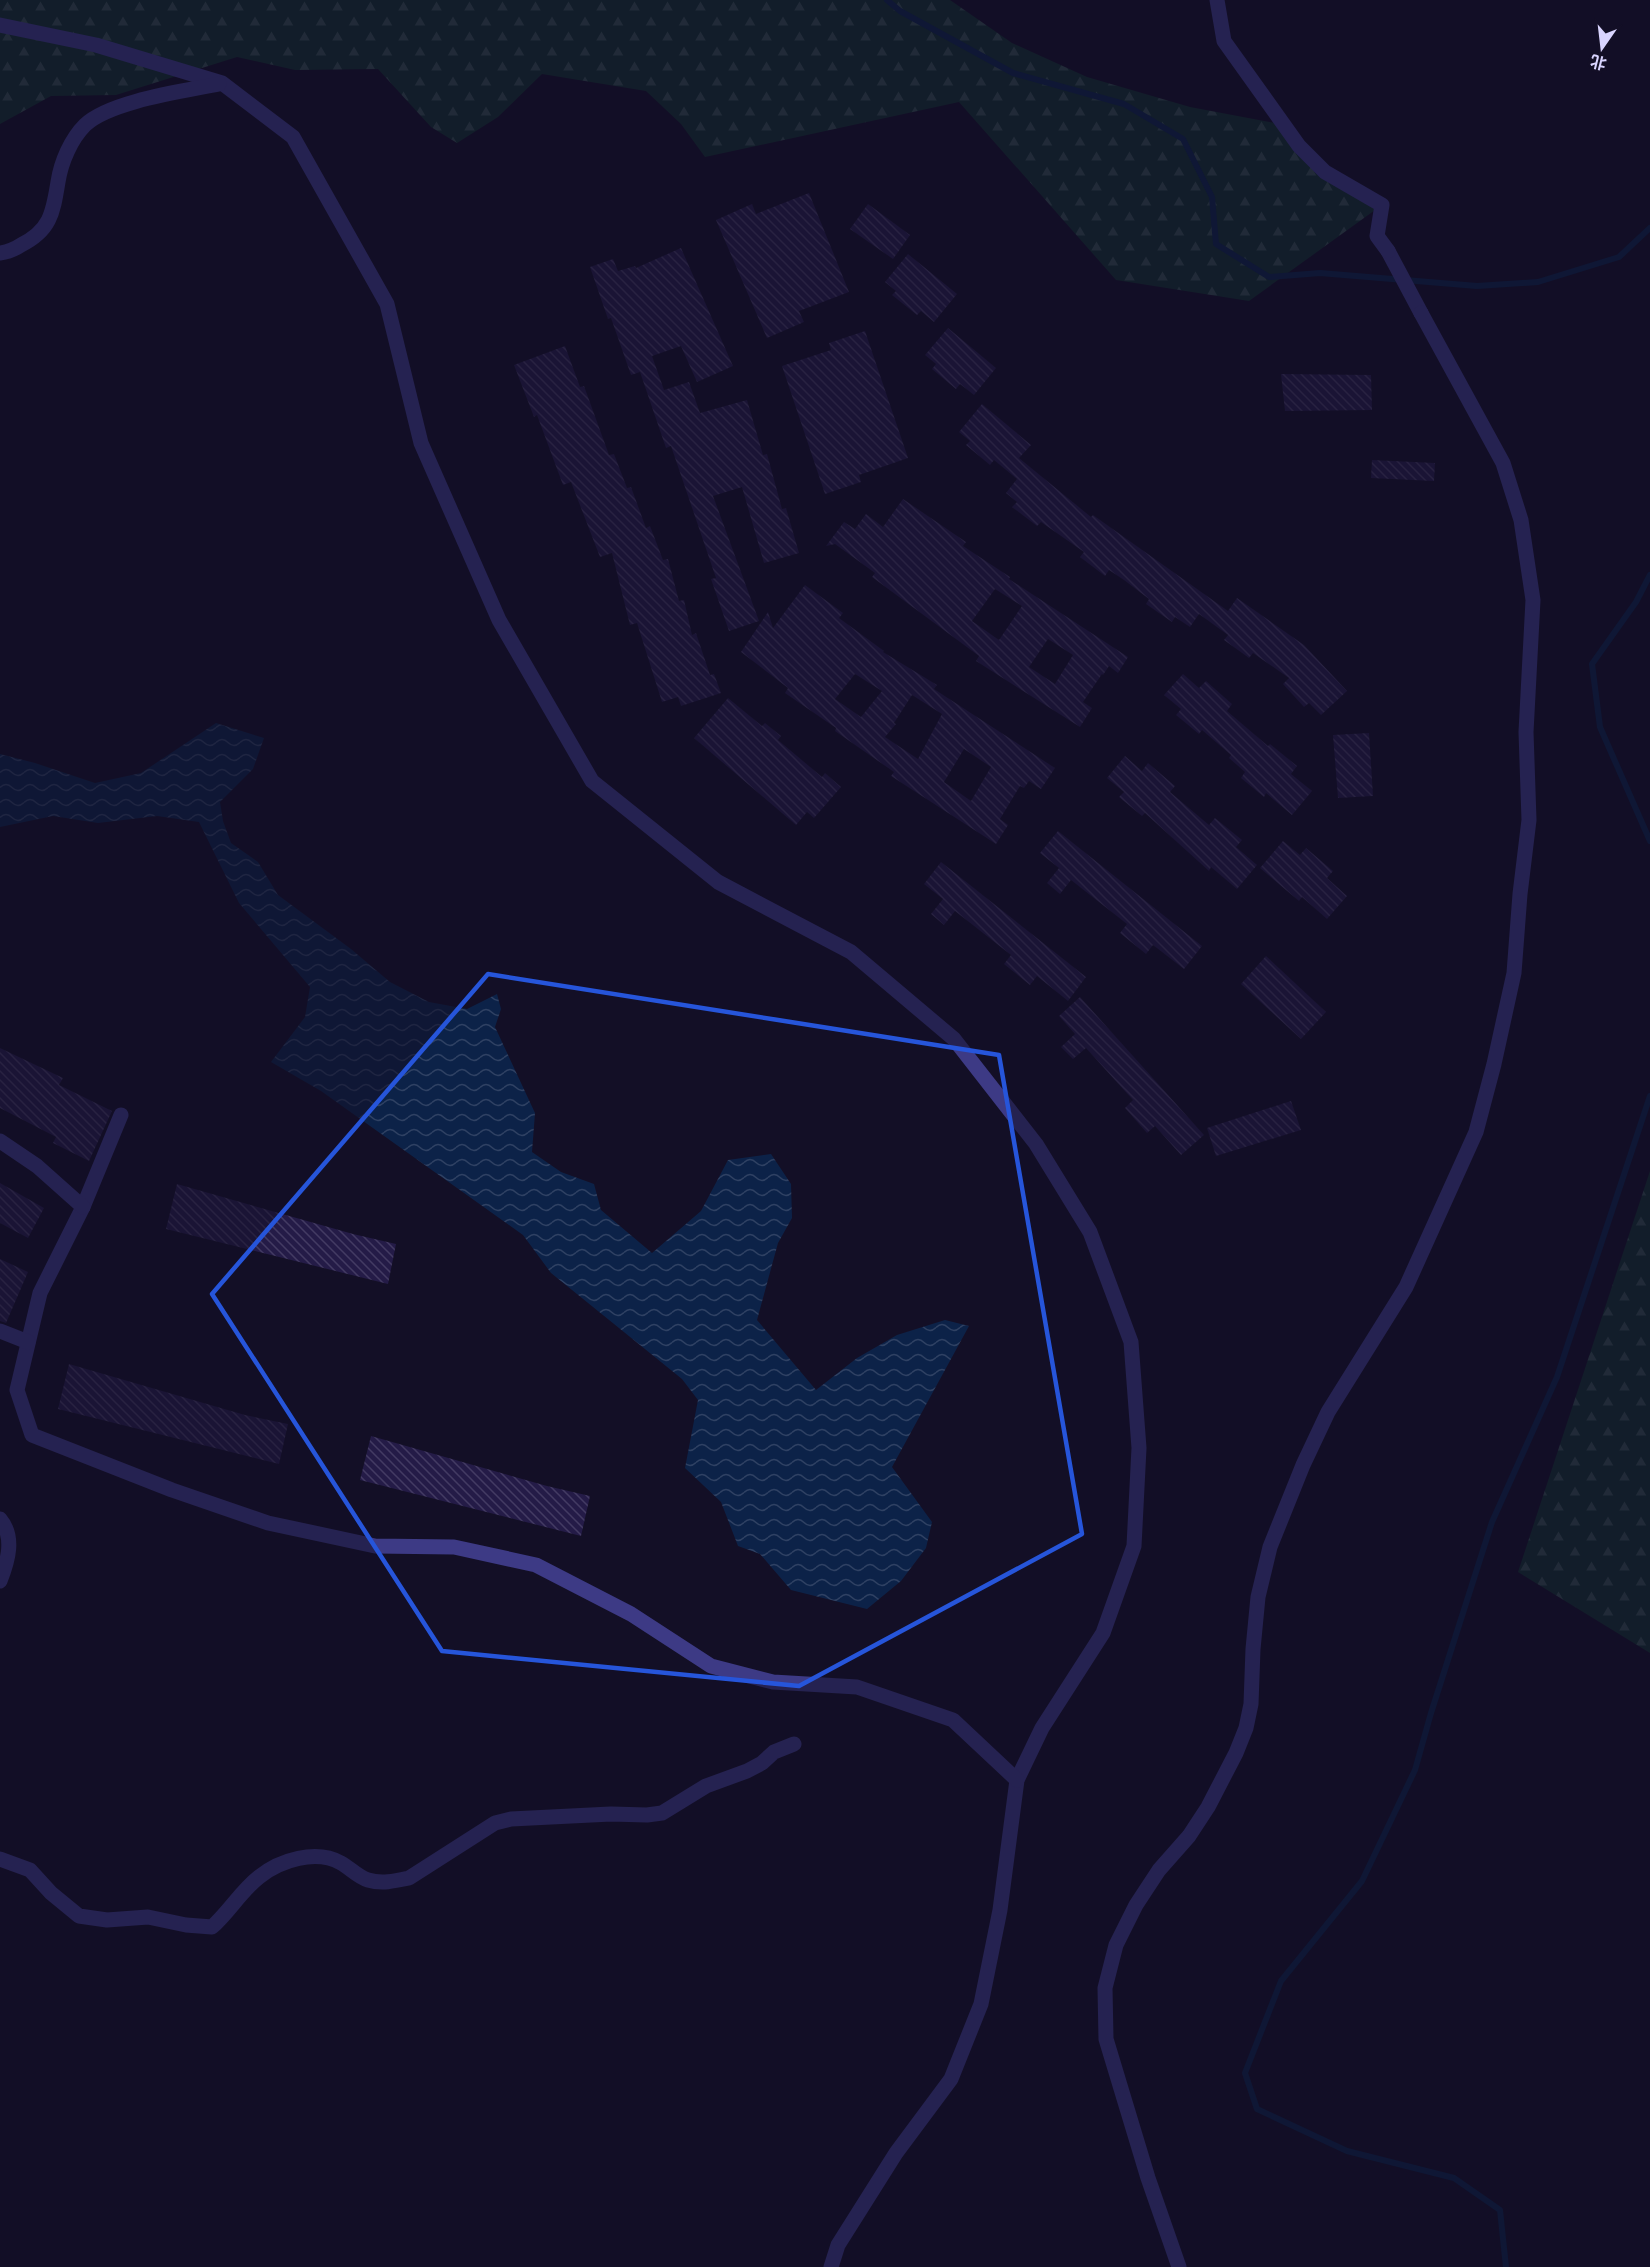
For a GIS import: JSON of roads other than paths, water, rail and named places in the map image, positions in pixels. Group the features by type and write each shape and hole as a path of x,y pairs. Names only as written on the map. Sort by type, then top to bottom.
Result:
{"street":[{"path":"1179,2267 1148,2178 1106,2039 1105,1988 1116,1945 1136,1905 1159,1870 1189,1836 1209,1807 1236,1753 1246,1728 1251,1704 1258,1597 1270,1547 1303,1465 1328,1412 1406,1287 1476,1132 1514,973 1529,820 1526,732 1533,600 1521,520 1503,463 1388,251 1377,236 1382,205 1325,172 1299,146 1224,41 1217,0"},
{"path":"0,25 96,45 222,83 292,137 387,304 421,443 499,620 592,781 718,882 851,952 954,1039 1036,1144 1090,1232 1131,1342 1139,1448 1134,1546 1102,1633 1041,1728 1017,1780 1000,1910 981,2004 951,2079 890,2163 838,2244 831,2267"},
{"path":"0,253 29,241 51,219 64,159 73,140 86,124 100,114 132,103 222,83"},
{"path":"121,1115 83,1207 40,1293 17,1390 32,1435 172,1490 268,1523 375,1546 454,1547 536,1565 631,1614 711,1666 773,1682 857,1688 952,1720 1017,1780"},
{"path":"0,1142 37,1166 83,1207"},
{"path":"0,1332 28,1342"},
{"path":"0,1518 9,1541 8,1559 0,1581"},
{"path":"0,1859 30,1870 51,1893 79,1916 107,1920 148,1917 186,1925 212,1927 261,1875 298,1857 326,1858 340,1863 365,1880 381,1883 392,1882 409,1878 495,1823 511,1819 662,1813 706,1786 747,1771 762,1763 774,1752 794,1744"}],"water":[{"path":"216,723 264,738 253,769 220,802 223,821 231,843 258,862 278,895 351,949 390,982 429,1002 467,1009 497,994 501,1009 495,1027 535,1113 532,1152 561,1172 594,1184 601,1210 652,1253 701,1211 728,1160 771,1154 791,1184 792,1218 778,1243 757,1320 816,1390 857,1358 897,1335 945,1320 969,1326 892,1467 932,1522 926,1548 901,1581 867,1609 791,1590 760,1554 738,1546 721,1502 685,1468 698,1400 682,1379 551,1273 523,1235 321,1091 271,1062 305,1017 310,987 239,903 199,822 157,816 98,823 53,816 0,827 0,754 95,783 141,773"}],"waterway":[{"path":"887,0 900,11 1013,73 1124,104 1183,139 1212,197 1216,244 1269,277 1320,273 1477,286 1538,282 1619,257 1650,228"},
{"path":"1650,575 1636,602 1592,664 1600,727 1650,841"},
{"path":"1506,2267 1500,2210 1454,2178 1347,2151 1257,2109 1245,2073 1281,1981 1362,1881 1415,1770 1492,1522 1557,1377 1650,1096"}]}
